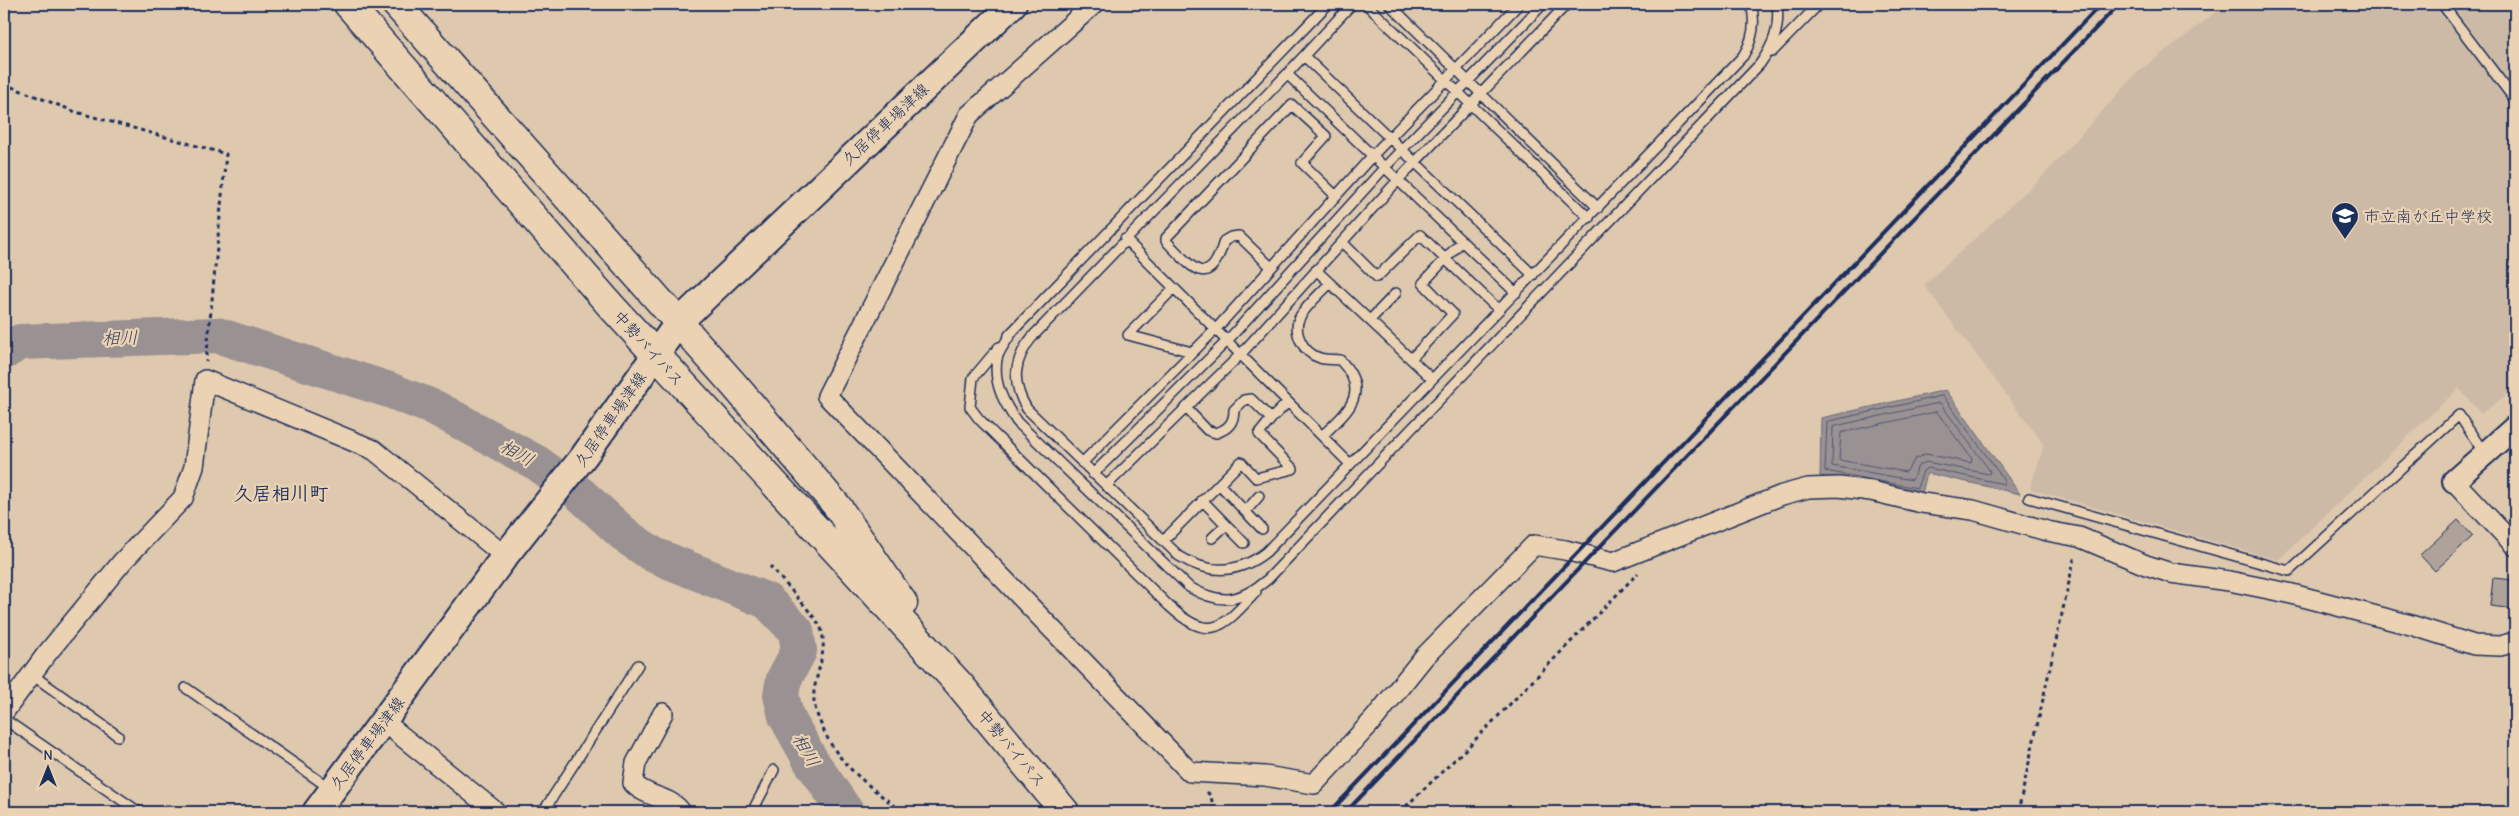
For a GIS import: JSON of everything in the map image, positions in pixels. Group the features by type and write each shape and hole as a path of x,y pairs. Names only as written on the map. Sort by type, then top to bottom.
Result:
{"highway":[{"name":"中勢バイパス","path":"348,4 655,354 959,684 1065,812"},
{"name":"中勢バイパス","path":"396,4 837,506 959,684"}],"main road":[{"name":"久居停車場津線","path":"326,803 505,556 542,512 584,456 678,323 1013,4"}],"street":[{"path":"1094,4 969,115 827,396 1190,772 1265,776 1314,784 1375,718 1424,657 1534,545 1565,550 1613,562 1782,495 1808,488 1831,487 1872,491 1922,503 1973,510 2047,531 2079,537 2146,565 2171,573 2229,581 2288,594 2411,625 2474,645 2500,646 2515,642"},
{"path":"4,712 122,562 182,498 194,467 205,380 374,450 505,556"},
{"path":"2513,539 2454,481 2515,427"},
{"path":"663,714 636,763 633,783 639,790 676,805 681,812"},
{"path":"384,722 496,812"}],"lane":[{"path":"1328,4 1013,331 973,378 970,406 979,419 1169,606 1185,620 1198,627 1217,627 1228,622 1819,4"},
{"path":"1352,4 1287,74 1032,336 1023,347 1018,363 1016,379 1019,395 1027,409 1162,541 1185,560 1206,569 1222,571 1252,563 1266,552 1589,218 1743,56 1750,45 1753,33 1751,4"},
{"path":"1366,4 1589,218"},
{"path":"1389,4 1454,70 1598,208"},
{"path":"1082,463 1216,328 1373,155 1519,4"},
{"path":"1093,474 1227,341 1385,167 1543,4"},
{"path":"1106,486 1240,354 1399,179 1567,4"},
{"path":"1760,64 1773,46 1778,17 1777,4"},
{"path":"2442,4 2515,100"},
{"path":"1304,56 1533,275"},
{"path":"1287,74 1399,179 1516,293"},
{"path":"1271,267 1239,236 1231,237 1224,242 1219,259 1214,266 1206,271 1194,270 1166,242 1166,238 1292,105 1326,136 1302,164 1336,196"},
{"path":"1342,242 1377,278 1420,236 1498,310"},
{"path":"1125,240 1216,328 1350,464"},
{"path":"1411,359 1453,314 1423,283 1462,241"},
{"path":"1316,270 1432,379"},
{"path":"1322,436 1348,411 1354,402 1355,390 1353,377 1340,360 1320,358 1310,354 1303,346 1299,337 1298,325 1301,316 1330,283"},
{"path":"1174,288 1128,335 1192,352"},
{"path":"1370,320 1396,293"},
{"path":"1013,331 997,358 997,380 1003,402 1017,422 1189,587 1205,596 1230,600 1252,592 1268,579"},
{"path":"1186,408 1207,430 1216,433 1229,426 1234,419 1234,410 1244,400 1250,400 1271,419"},
{"path":"1162,541 1241,462 1256,478 1293,469 1259,434 1288,402"},
{"path":"2029,498 2289,571 2459,415 2484,454"},
{"path":"1219,484 1262,529"},
{"path":"1246,511 1259,496"},
{"path":"1202,500 1244,543"},
{"path":"1212,538 1226,524"},
{"path":"543,812 638,665"},
{"path":"32,674 118,736"},
{"path":"186,688 326,803"},
{"path":"4,719 139,812"},
{"path":"752,812 774,770"}],"path":[{"path":"4,84 76,112 226,154 206,352"},
{"path":"2018,812 2079,537"},
{"path":"1400,812 1637,574 1656,546"},
{"path":"770,566 820,626 822,659 814,693 815,708 828,742 836,755 852,771 902,812"}],"shaded area":[{"path":"2227,4 2515,4 2515,388 2481,414 2459,388 2278,560 2030,489 2044,445 1924,285 2041,178 2139,71"}],"water":[{"path":"1946,390 2020,494 1927,473 1922,494 1820,476 1821,418"}],"building":[{"path":"2458,520 2473,536 2435,571 2420,555"},
{"path":"2493,578 2515,580 2515,609 2490,606"}],"waterway":[{"name":"相川","path":"4,352 20,342 217,335 389,390 437,409 537,463 580,494 627,537 654,555 767,601 796,631 799,651 784,679 781,695 786,716 811,761 846,812"}],"railway":[{"path":"1330,812 2101,4"},
{"path":"1346,812 2119,4"}],"place":[{"name":"市立南が丘中学校","path":"2345,240"}],"district":[{"name":"久居相川町","path":"281,493"}]}
